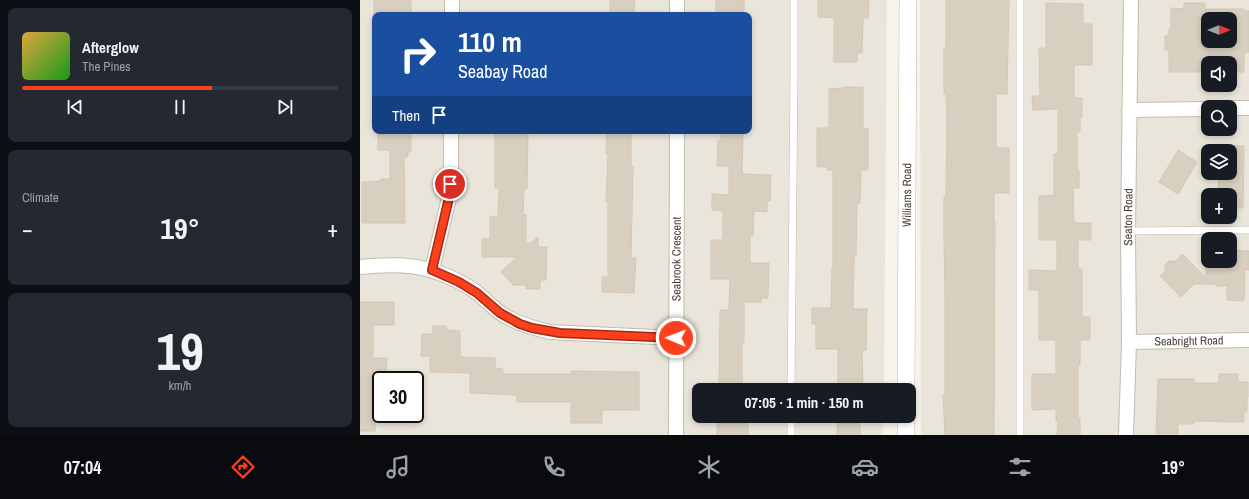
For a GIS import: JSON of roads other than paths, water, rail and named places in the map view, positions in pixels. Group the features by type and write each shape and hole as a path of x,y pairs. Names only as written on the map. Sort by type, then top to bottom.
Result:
{"street":[{"path":"452,0 452,12"},
{"path":"677,0 677,12"},
{"name":"Williams Road","path":"906,383 908,0"},
{"name":"Seaton Road","path":"1126,435 1129,342 1128,232 1131,0"},
{"path":"1129,110 1201,108"},
{"path":"1237,108 1249,108"},
{"path":"432,270 449,198 451,134"},
{"name":"Seabrook Crescent","path":"676,435 677,134"},
{"path":"360,267 408,266 432,270 459,282 477,293 500,313 520,324 532,328 550,332 676,338"},
{"name":"Seabright Road","path":"1129,342 1249,340"},
{"path":"906,423 906,435"}],"lane":[{"path":"791,383 794,0"},
{"path":"1020,0 1020,435"},
{"path":"1128,232 1249,230"},
{"path":"791,423 791,435"}]}
